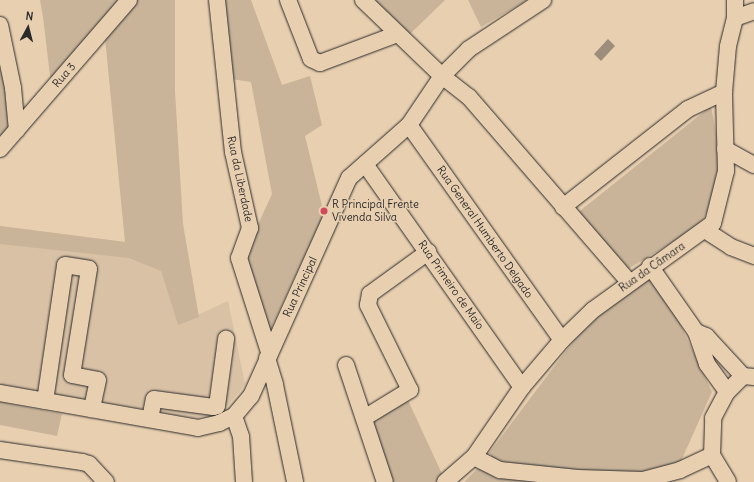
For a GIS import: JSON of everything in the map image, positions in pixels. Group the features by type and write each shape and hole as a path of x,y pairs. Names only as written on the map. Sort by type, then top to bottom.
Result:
{"street":[{"name":"Rua 3","path":"0,150 129,0"},
{"name":"Rua da Liberdade","path":"217,0 233,152 250,228 239,258 268,355 295,482"},
{"path":"288,0 311,59 320,63 397,34"},
{"path":"363,0 442,76 469,97 629,282"},
{"name":"Rua Principal","path":"0,393 198,428 219,423 234,416 251,396 268,355 349,178 409,125 442,76 469,49 543,0"},
{"name":"Rua da Câmara","path":"445,482 474,457 522,387 562,340 593,310 650,266 705,230 713,223 726,171 724,92 728,46 735,18 735,0"},
{"path":"735,18 754,11"},
{"path":"0,25 13,88 17,130"},
{"path":"563,207 688,109 724,92"},
{"name":"Rua General Humberto Delgado","path":"409,125 562,340"},
{"path":"725,149 754,165"},
{"name":"Rua Primeiro de Maio","path":"365,164 522,387"},
{"path":"705,230 731,247 754,256"},
{"path":"364,418 410,390 368,305 370,294 428,252"},
{"path":"44,401 65,265 89,269 72,375 98,380 92,409"},
{"path":"650,266 696,332 707,364 726,392"},
{"path":"696,332 706,336 748,377 726,392 712,418 712,455 728,482"},
{"path":"150,419 154,399 213,407 217,406 226,339"},
{"path":"346,365 385,482"},
{"path":"234,416 242,436 244,482"},
{"path":"0,450 89,464 106,482"},
{"path":"474,457 500,470 578,480 644,481 680,470 712,455"}],"shaded area":[{"path":"40,0 120,0 51,84 43,17"},
{"path":"135,0 175,0 175,91 183,224 199,317 178,325 161,271 129,258 0,244 0,226 125,242 105,38"},
{"path":"219,0 251,0 282,85 310,76 322,125 305,136 324,214 269,333 244,255 272,194 251,82 231,79"},
{"path":"372,0 445,0 410,34"},
{"path":"468,0 528,0 481,27"},
{"path":"608,39 615,46 601,61 594,54"},
{"path":"0,61 12,115 11,127 0,140"},
{"path":"711,106 719,148 718,175 711,205 699,227 626,270 576,214"},
{"path":"0,226 125,242 161,271 178,324 228,301 245,384 225,408 215,415 195,418 0,386"},
{"path":"647,274 669,300 712,392 681,461 638,475 499,465 489,453 593,315"},
{"path":"407,398 443,476 436,482 389,482 372,418"},
{"path":"0,402 62,414 57,436 0,425"},
{"path":"480,466 538,482 464,482"}],"place":[{"name":"R Principal Frente Vivenda Silva","path":"324,211"}]}
